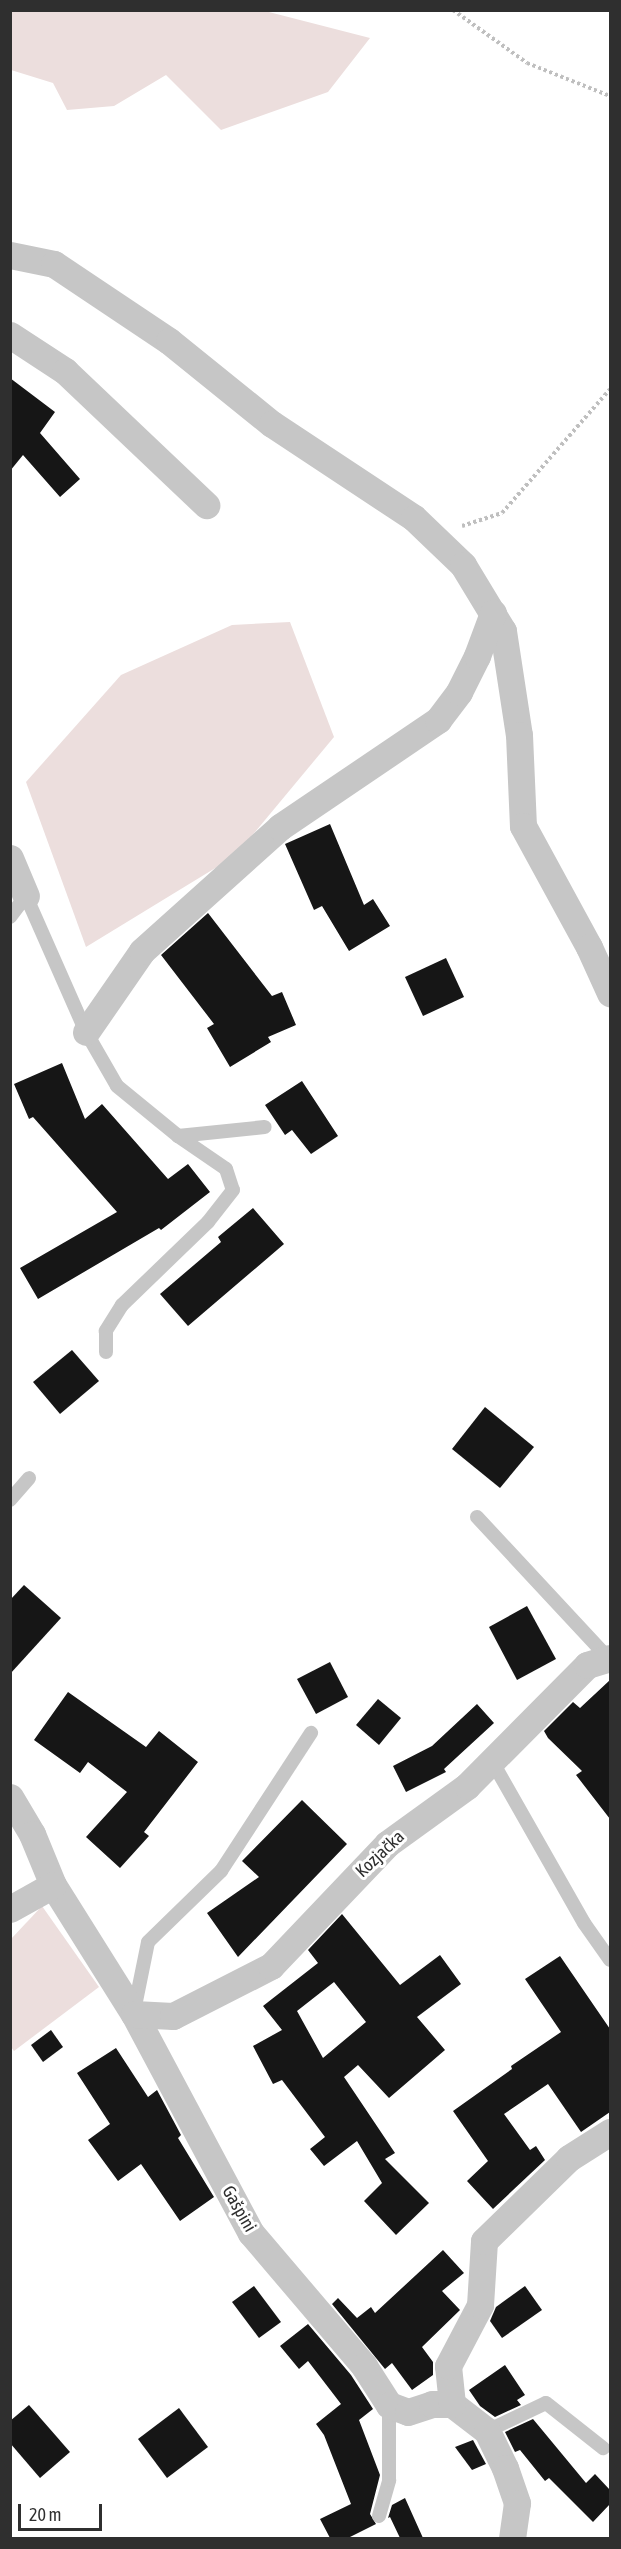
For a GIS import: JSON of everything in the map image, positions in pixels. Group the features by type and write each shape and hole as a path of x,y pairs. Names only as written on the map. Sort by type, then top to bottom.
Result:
{"street":[{"path":"10,255 54,264 169,341 272,424 414,518 463,565 503,631 519,735 523,826 589,947 610,993"},
{"path":"10,335 65,371 206,505"},
{"path":"86,1032 142,951 280,827 438,720 459,692 477,656 493,613"},
{"path":"10,858 18,907"},
{"name":"Kozjačka","path":"134,2014 173,2016 271,1966 387,1844 467,1786 587,1665 610,1659"},
{"name":"Gašpini","path":"10,1797 32,1834 53,1885 134,2014 251,2233 364,2366 389,2405"},
{"path":"10,1909 53,1885"},
{"path":"452,2404 448,2366 480,2305 484,2241 569,2158 610,2132"},
{"path":"389,2405 408,2412 432,2404 452,2404 487,2431 505,2468 517,2503 512,2538"}],"lane":[{"path":"18,907 117,1086 178,1136 226,1169 232,1190 208,1222 122,1305 106,1331 106,1352"},
{"path":"178,1136 265,1127"},
{"path":"10,1500 29,1478"},
{"path":"477,1517 610,1659"},
{"path":"134,2014 148,1942 220,1871 311,1733"},
{"path":"492,1761 584,1923 610,1960"},
{"path":"487,2431 546,2403 603,2448"},
{"path":"379,2516 389,2480 389,2405"}],"path":[{"path":"453,10 527,63 610,96"},
{"path":"432,535 502,513 564,446 610,389"}],"shaded area":[{"path":"11,10 265,11 370,38 328,92 221,130 166,75 114,106 67,110 53,83 11,70"},
{"path":"290,622 334,737 235,856 86,947 26,782 121,675 232,625"},
{"path":"42,1906 99,1987 14,2051 11,2047 11,1939"}],"building":[{"path":"10,378 55,412 40,433 80,479 60,497 23,455 10,471"},
{"path":"330,824 364,905 373,899 390,926 349,951 322,906 314,910 285,844"},
{"path":"208,913 272,996 282,992 296,1025 268,1037 271,1042 230,1067 207,1028 214,1024 161,955"},
{"path":"446,958 464,997 423,1016 405,977"},
{"path":"62,1063 85,1119 102,1104 168,1179 188,1164 210,1192 161,1230 159,1228 38,1299 20,1268 117,1212 33,1117 29,1119 14,1084"},
{"path":"302,1081 338,1136 311,1154 292,1130 285,1135 265,1105"},
{"path":"253,1208 284,1244 188,1326 160,1294 221,1242 218,1237"},
{"path":"72,1350 99,1381 60,1414 33,1382"},
{"path":"485,1407 534,1447 500,1488 452,1449"},
{"path":"24,1585 61,1618 10,1674 10,1600"},
{"path":"527,1606 556,1659 517,1680 489,1627"},
{"path":"330,1662 348,1697 316,1714 297,1679"},
{"path":"610,1680 610,1819 576,1775 582,1771 548,1738 544,1731 573,1702 580,1708"},
{"path":"68,1692 146,1747 159,1731 198,1762 144,1832 149,1836 120,1868 86,1837 127,1792 88,1762 80,1773 34,1740"},
{"path":"378,1699 401,1718 379,1745 356,1725"},
{"path":"477,1704 494,1723 444,1769 446,1772 406,1792 393,1766 432,1746"},
{"path":"302,1800 347,1844 238,1957 207,1913 259,1877 242,1861"},
{"path":"342,1914 400,1985 440,1955 461,1984 417,2017 445,2050 389,2098 358,2065 344,2077 395,2153 385,2159 429,2203 396,2235 364,2201 382,2183 357,2141 324,2166 310,2149 325,2137 282,2080 273,2084 253,2046 282,2030 263,2006 318,1963 308,1950","holes":["334,1982 366,2022 323,2058 297,2011"]},
{"path":"560,1956 610,2029 610,2112 581,2132 548,2084 504,2114 530,2150 536,2146 545,2160 493,2209 467,2181 488,2161 453,2111 512,2069 511,2066 561,2032 525,1979"},
{"path":"51,2030 63,2047 43,2062 31,2045"},
{"path":"116,2048 148,2097 157,2090 181,2135 178,2138 214,2197 180,2221 141,2164 118,2181 88,2140 110,2124 77,2073"},
{"path":"443,2250 464,2273 442,2291 460,2310 422,2347 433,2362 433,2375 412,2390 392,2363 385,2369 332,2304 338,2298 357,2318 371,2307 375,2313"},
{"path":"254,2286 281,2322 259,2338 232,2302"},
{"path":"525,2286 542,2310 502,2338 490,2321 496,2307"},
{"path":"308,2324 351,2375 373,2409 359,2420 380,2475 370,2514 376,2524 348,2538 330,2538 320,2519 351,2504 324,2435 316,2424 341,2404 308,2361 299,2369 280,2346"},
{"path":"505,2365 525,2395 517,2400 521,2405 495,2417 480,2406 469,2390"},
{"path":"29,2405 70,2452 40,2478 10,2443 10,2421"},
{"path":"179,2408 208,2447 167,2478 138,2439"},
{"path":"533,2419 586,2483 595,2474 610,2490 610,2504 593,2522 549,2478 545,2481 520,2450 515,2452 505,2432"},
{"path":"473,2440 486,2464 472,2470 455,2447"},
{"path":"405,2498 423,2538 400,2538 390,2517 388,2518 392,2505"}]}
